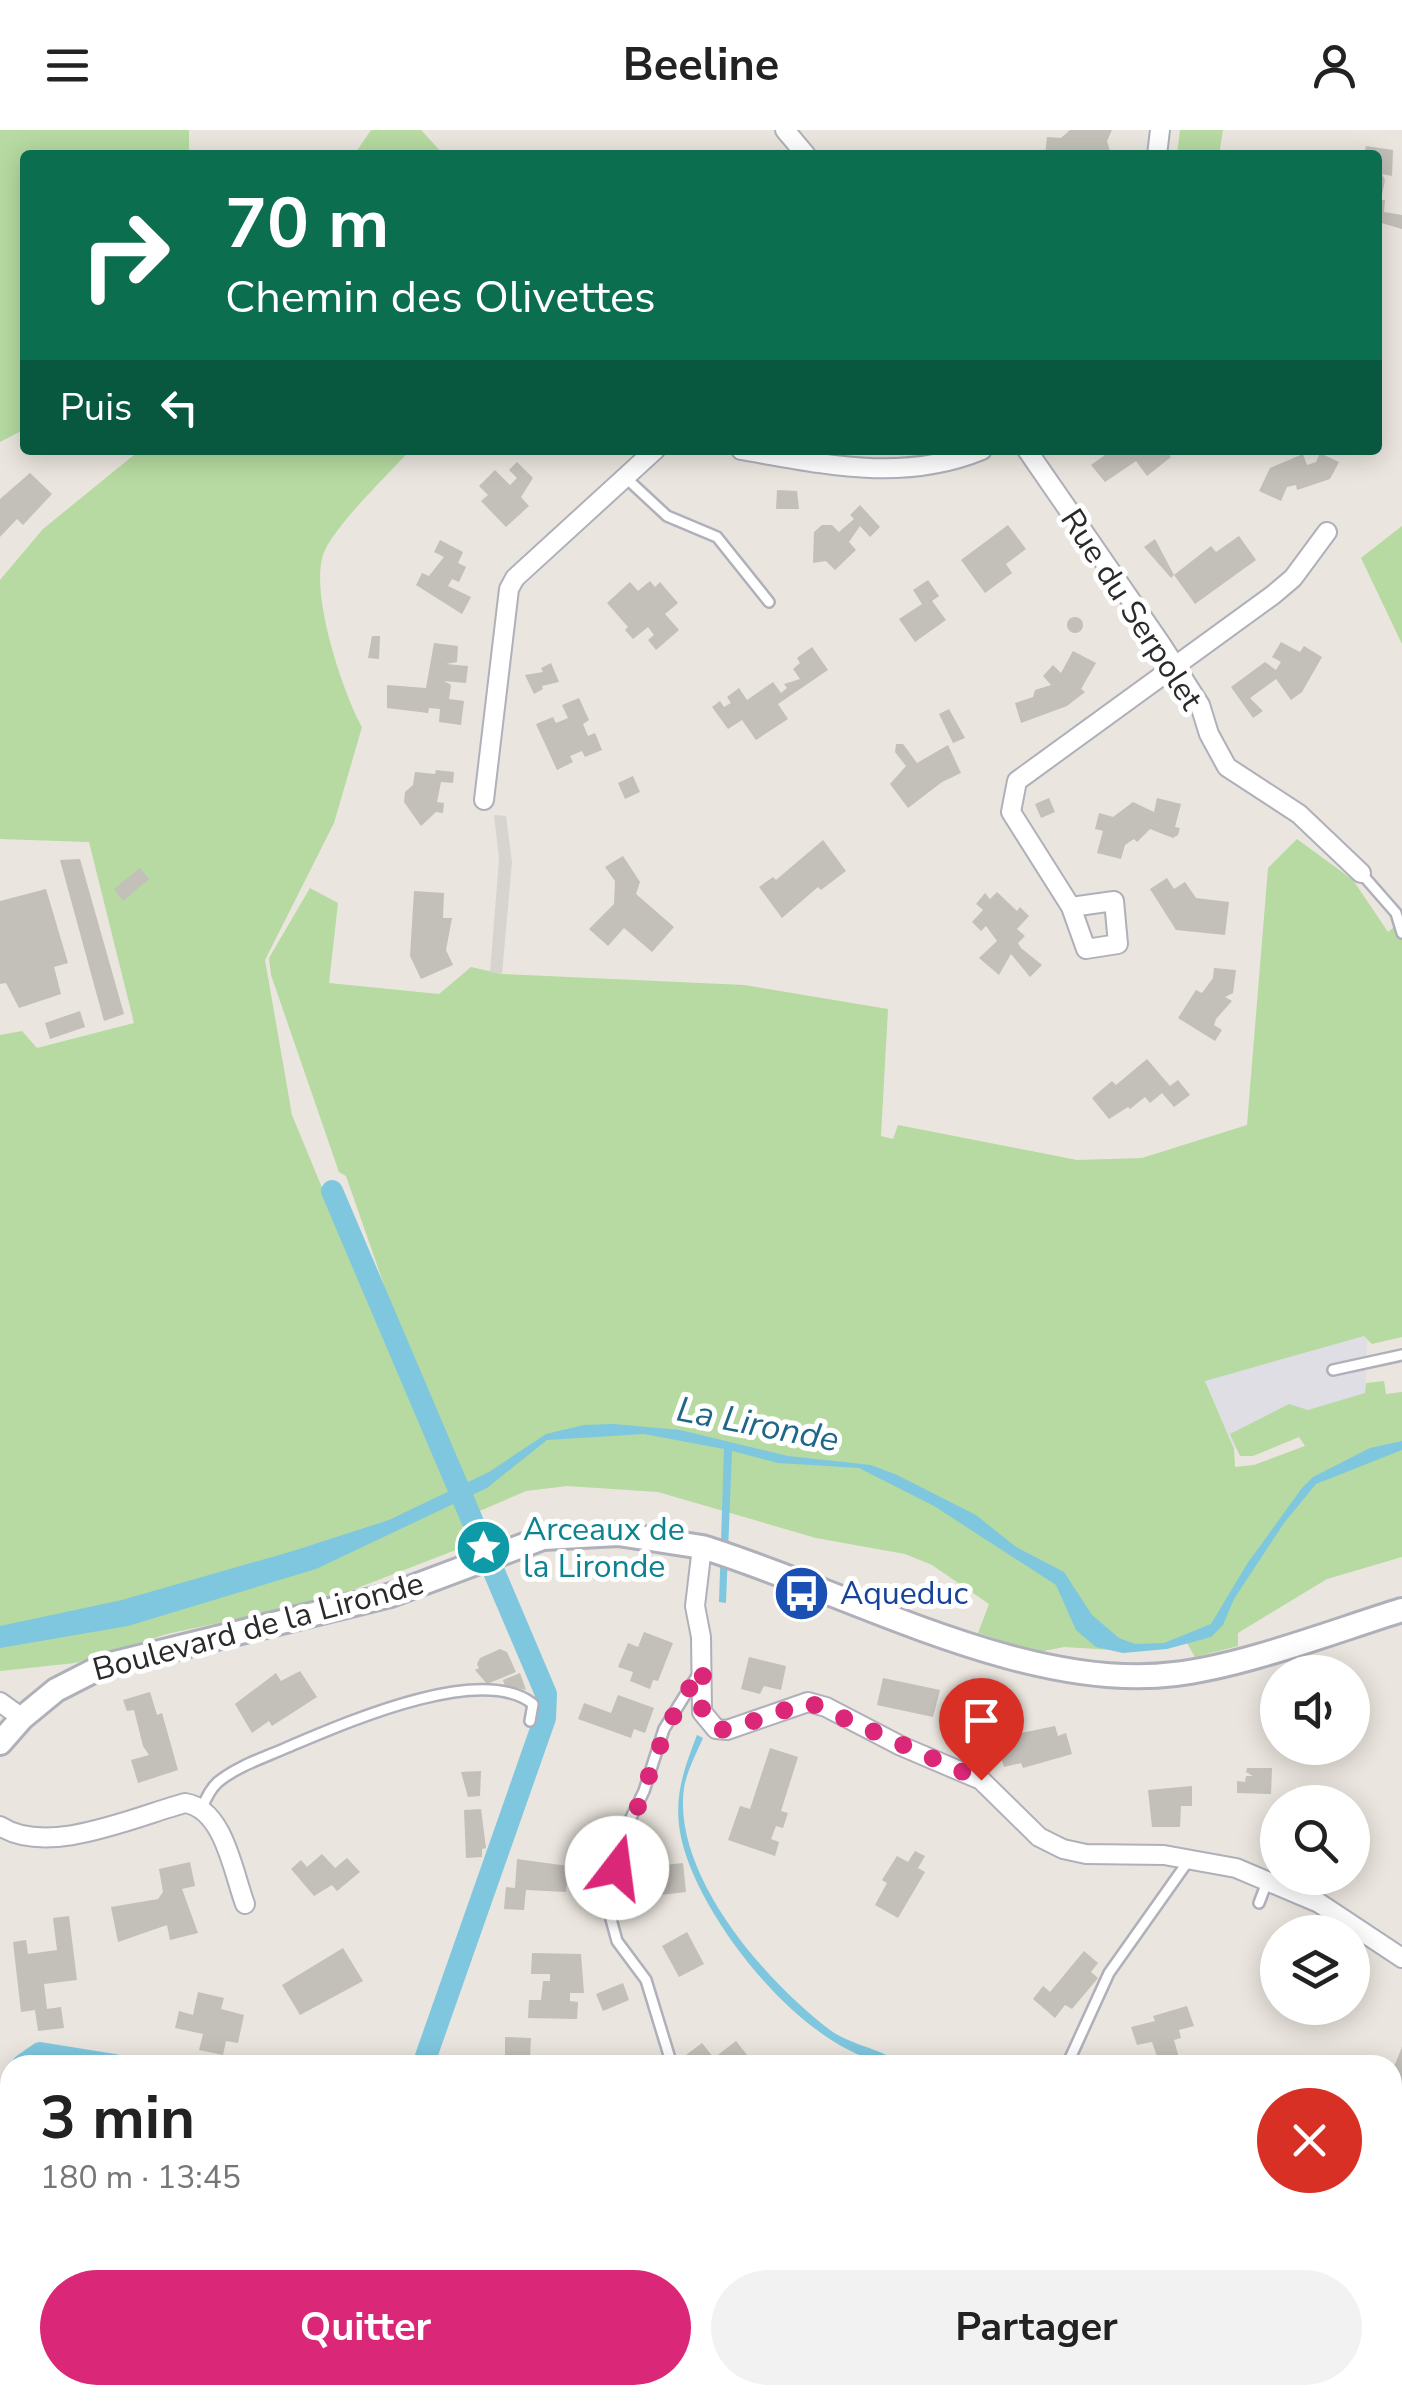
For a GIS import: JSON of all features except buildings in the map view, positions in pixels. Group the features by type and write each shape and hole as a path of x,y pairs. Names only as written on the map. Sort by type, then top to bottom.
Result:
{"street":[{"path":"785,130 802,150"},
{"path":"484,800 510,589 515,578 649,455"},
{"path":"771,455 898,470 943,465 969,455"},
{"name":"Rue du Serpolet","path":"1030,455 1196,697 1208,734 1227,767 1298,814 1361,872"},
{"path":"1071,907 1012,812 1017,781 1294,578 1327,532"},
{"name":"Boulevard de la Lironde","path":"0,1744 22,1718 56,1690 103,1666 391,1595 543,1538 618,1534 702,1548 1011,1658 1092,1676 1178,1674 1402,1610"},
{"path":"702,1548 695,1606 703,1668 702,1712 716,1729 728,1730 808,1702 981,1780 1040,1837 1063,1849 1189,1860 1260,1878"},
{"path":"0,1702 22,1718"},
{"path":"0,1826 24,1838 39,1839 77,1834 184,1804 202,1808 213,1819 246,1904"},
{"path":"1301,1895 1402,1958"}],"lane":[{"path":"625,477 667,516 716,536 769,602"},
{"name":"Rue du Serpolet","path":"1361,872 1399,916 1402,933"},
{"path":"1332,1370 1402,1355"},
{"path":"669,2055 646,1980 617,1941 610,1919 612,1888 628,1824 644,1791 664,1729 703,1668"},
{"path":"202,1808 220,1780 352,1720 406,1702 465,1692 503,1691 534,1704 530,1722"},
{"path":"1071,2055 1108,1973 1189,1860"},
{"path":"1259,1903 1262,1895"}],"shaded area":[{"path":"494,815 506,816 512,862 502,974 490,972 499,859"},
{"path":"1368,1332 1366,1358 1353,1363 1354,1368 1366,1370 1366,1393 1303,1431 1234,1449 1205,1380"}],"green space":[{"path":"0,130 189,130 189,150 20,150 20,432 0,442"},
{"path":"371,130 421,130 439,150 357,150"},
{"path":"1180,130 1223,130 1220,150 1178,150"},
{"path":"134,455 405,455 352,512 325,550 321,567 324,613 337,666 362,727 334,823 265,960 292,1115 365,1292 384,1285 346,1176 339,1172 271,975 269,958 310,888 338,903 329,983 439,994 471,967 502,974 744,985 888,1009 881,1136 893,1139 898,1125 1077,1160 1142,1158 1247,1125 1268,868 1297,839 1353,880 1388,932 1402,920 1402,1337 1372,1344 1364,1336 1205,1381 1234,1449 1235,1467 1254,1465 1305,1446 1299,1437 1253,1456 1240,1456 1230,1434 1289,1404 1308,1410 1365,1393 1366,1383 1384,1381 1386,1394 1402,1392 1402,1557 1327,1579 1238,1633 1238,1646 1195,1657 1187,1643 1129,1651 1064,1647 1039,1652 978,1633 989,1604 932,1565 905,1554 816,1538 658,1492 567,1486 526,1491 461,1519 466,1546 329,1599 167,1634 75,1663 0,1671 0,1035 22,1031 37,1048 134,1023 89,842 0,839 0,580 43,529"},
{"path":"1402,526 1402,644 1361,558"}],"water":[{"path":"584,1425 680,1430 788,1456 871,1465 897,1475 976,1515 1016,1547 1064,1572 1092,1615 1119,1638 1135,1644 1164,1643 1211,1624 1247,1564 1313,1477 1370,1448 1402,1441 1402,1450 1316,1484 1284,1523 1234,1599 1223,1625 1211,1637 1167,1649 1123,1653 1096,1647 1076,1630 1056,1585 934,1506 859,1468 778,1463 732,1451 726,1603 719,1602 724,1449 644,1434 547,1440 487,1488 316,1569 128,1626 0,1648 0,1626 122,1600 389,1520 489,1472 546,1434"},
{"path":"697,1735 703,1738 685,1782 684,1821 693,1856 728,1924 778,1984 830,2030 886,2055 862,2055 832,2040 796,2013 733,1942 690,1866 680,1832 678,1806"}],"waterway":[{"path":"332,1191 546,1694 545,1718 427,2055"},
{"path":"37,2055 52,2055"}],"place":[{"name":"Arceaux de la Lironde","path":"484,1547"},
{"name":"Aqueduc","path":"801,1593"}],"route":[{"path":"617,1868 628,1824 644,1791 664,1729 703,1668 702,1712 716,1729 728,1730 808,1702 981,1780"}],"water label":[{"name":"La Lironde","path":"758,1424"}]}
